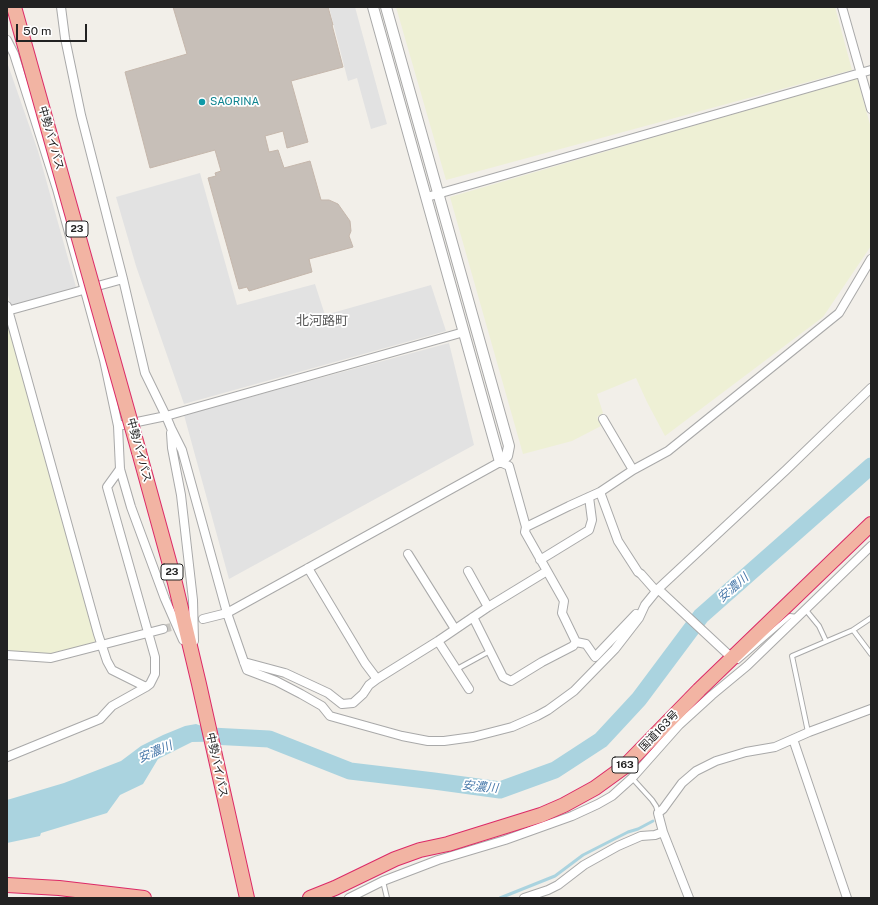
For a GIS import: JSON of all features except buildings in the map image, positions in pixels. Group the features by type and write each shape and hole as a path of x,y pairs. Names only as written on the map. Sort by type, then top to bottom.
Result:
{"highway":[{"name":"中勢バイパス","path":"14,7 175,583 247,898"},
{"name":"国道163号","path":"310,898 335,888 396,859 420,850 448,844 541,815 581,797 624,767 728,663 871,524"},
{"path":"7,885 59,888 144,898"}],"street":[{"path":"7,8 11,7"},
{"path":"60,7 81,115 123,279 145,373 182,450 227,613 248,670 276,681 301,694 322,706 330,716 419,740 437,742 456,740 512,727 537,716 557,703 578,687 615,649 638,618 644,605"},
{"path":"373,7 500,462"},
{"path":"203,619 227,613 500,462 507,456 508,446 386,7"},
{"path":"842,7 871,109"},
{"path":"7,40 14,54 57,189 104,360 118,426 120,469 131,506 165,599 194,664"},
{"path":"426,197 871,70"},
{"path":"526,527 600,492 632,470 668,451 839,313 871,259"},
{"path":"123,279 7,309 107,661 112,670 146,687"},
{"path":"118,426 166,416 464,332"},
{"path":"576,642 586,644 595,657 658,590 871,388"},
{"path":"603,419 632,470"},
{"path":"171,428 172,448 181,495 193,600 194,664"},
{"path":"500,462 509,466 526,527 525,532 564,601 562,612 576,642"},
{"path":"7,757 100,719 112,706 150,684 155,674 154,657 148,633 107,487 120,469"},
{"path":"600,492 618,541 638,572 658,590 728,663"},
{"path":"540,560 589,530 592,520 589,497"},
{"path":"349,898 383,881 438,860 505,840 572,816 612,796 632,778 679,726 712,695 747,666 871,546"},
{"path":"408,554 455,630"},
{"path":"308,568 365,663 377,679"},
{"path":"468,571 488,606"},
{"path":"244,662 285,673 328,693 342,704 353,703 369,685 377,679 455,630 488,606 547,571"},
{"path":"473,617 502,677 511,681 542,662 573,646 576,642"},
{"path":"7,655 51,658 162,629"},
{"path":"438,641 469,690"},
{"path":"689,898 663,832 658,813 663,809 682,783 704,766 722,758 775,747 809,732 871,709"},
{"path":"793,739 847,898"},
{"path":"524,898 558,885 593,859 631,840 663,832"}],"lane":[{"path":"805,609 819,626 826,642"},
{"path":"728,663 790,616 797,617"},
{"path":"809,732 792,656 853,630 871,618"},
{"path":"853,630 871,654"},
{"path":"457,669 490,651"},
{"path":"632,778 652,800 658,813"},
{"path":"383,881 387,898"}],"green space":[{"path":"396,7 835,7 852,70 446,180"},
{"path":"857,78 871,128 871,246 823,317 665,436 636,378 597,394 603,413 597,417 601,426 572,441 523,454 450,197"},
{"path":"7,321 96,640 93,643 50,654 7,651"}],"shaded area":[{"path":"329,7 355,7 387,124 371,129 357,78 348,81"},
{"path":"7,62 38,151 76,287 11,307 7,291"},
{"path":"200,173 237,305 315,284 325,315 431,285 446,331 184,404 136,266 116,197"},
{"path":"449,343 474,445 229,579 184,415"}],"water":[{"path":"196,724 245,741 192,742 158,759 143,784 120,795 107,813 41,833 40,836 7,843 7,800 64,783 121,761 141,746 163,735 185,726"}],"waterway":[{"name":"安濃川","path":"211,736 269,739 350,771 500,790 555,770 601,740 639,699 701,616 871,466"},
{"path":"500,898 555,876 583,855 653,821"}],"tunnel":[{"path":"163,629 183,624"}],"place":[{"name":"SAORINA","path":"202,102"}],"district":[{"name":"北河路町","path":"322,321"}]}
